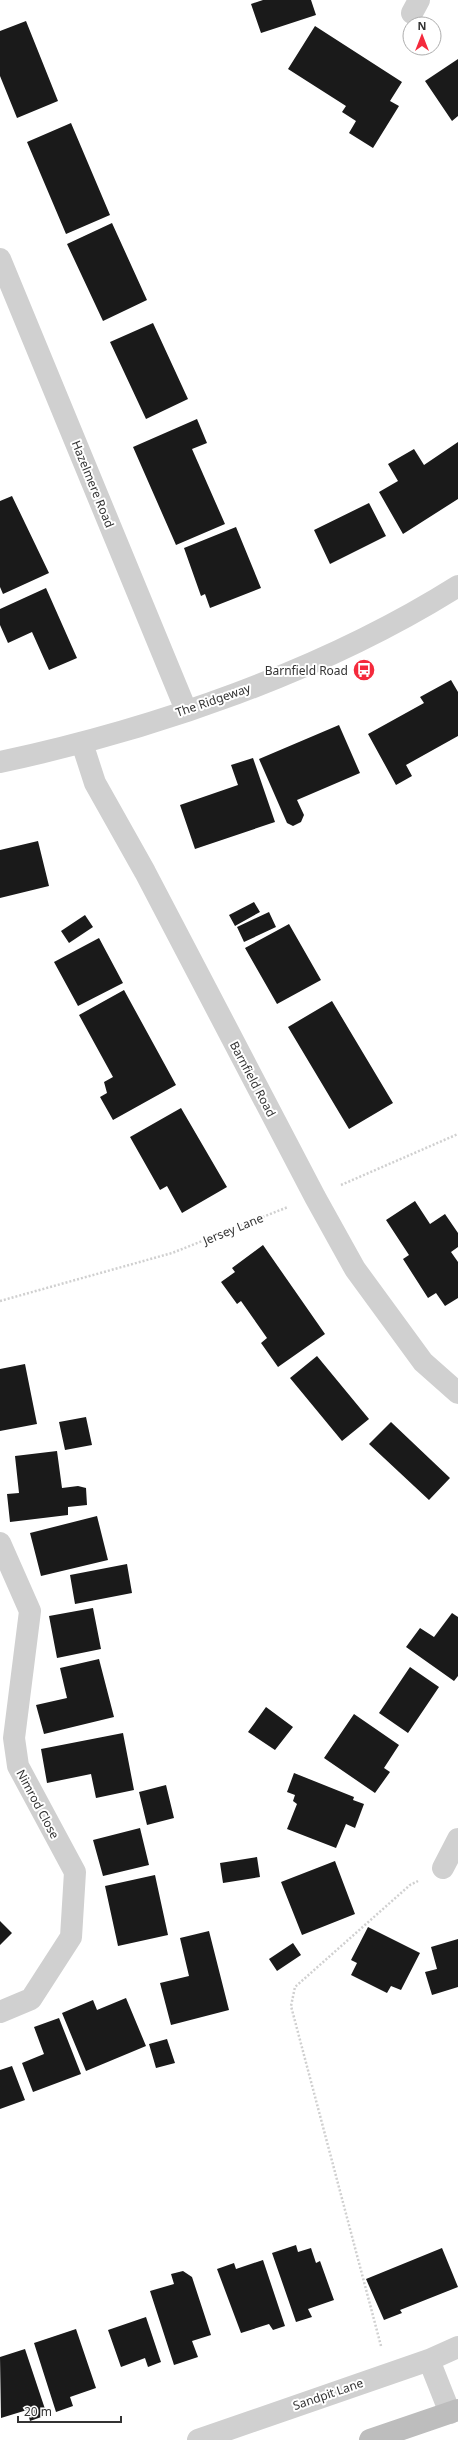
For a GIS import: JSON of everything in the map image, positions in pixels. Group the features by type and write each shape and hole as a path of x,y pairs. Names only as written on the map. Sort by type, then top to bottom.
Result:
{"street":[{"name":"Hazelmere Road","path":"0,259 186,710"},
{"name":"The Ridgeway","path":"0,762 82,744 275,679 414,614 458,586"},
{"name":"Barnfield Road","path":"82,744 95,783 145,872 315,1197 355,1269 423,1362 458,1393"},
{"name":"Nimrod Close","path":"0,1543 30,1611 14,1738 18,1766 75,1872 72,1937 32,1999 0,2012"},
{"path":"443,1868 458,1839"},
{"name":"Sandpit Lane","path":"198,2440 429,2360 458,2347"},
{"path":"370,2440 454,2411 429,2360"}],"path":[{"name":"Jersey Lane","path":"0,1301 172,1253 315,1197 458,1134"},
{"path":"371,2379 364,2358 382,2352 292,2006 295,1987 410,1885 443,1868"}],"building":[{"path":"263,0 311,0 316,15 261,33 251,4"},
{"path":"26,21 58,101 17,118 0,76 0,31"},
{"path":"315,26 402,82 390,101 399,106 373,148 349,133 356,121 342,112 346,106 288,69"},
{"path":"458,59 458,116 452,121 425,81"},
{"path":"71,123 110,215 66,234 27,142"},
{"path":"112,223 147,300 103,321 67,244"},
{"path":"153,323 188,399 146,419 110,342"},
{"path":"197,419 207,443 192,449 225,524 176,545 133,447"},
{"path":"458,442 458,499 403,534 379,492 398,481 388,464 414,449 424,465"},
{"path":"12,496 49,573 3,594 0,587 0,501"},
{"path":"369,503 386,536 330,564 314,530"},
{"path":"236,527 261,588 210,608 205,594 201,596 184,548"},
{"path":"46,588 77,658 49,670 32,632 8,643 0,625 0,609"},
{"path":"451,680 458,692 458,736 406,765 412,776 396,785 368,734 424,703 420,697"},
{"path":"339,725 360,773 297,800 304,815 301,822 293,826 287,823 259,759"},
{"path":"253,758 275,822 195,849 180,805 238,785 231,765"},
{"path":"38,841 49,886 0,898 0,850"},
{"path":"254,902 260,912 235,926 229,915"},
{"path":"269,912 276,927 244,942 237,927"},
{"path":"85,915 93,927 69,943 61,931"},
{"path":"289,924 321,980 277,1004 245,948"},
{"path":"99,938 123,983 78,1006 54,962"},
{"path":"124,990 176,1085 113,1120 100,1097 107,1093 104,1082 113,1077 79,1015"},
{"path":"332,1001 393,1103 349,1129 288,1027"},
{"path":"181,1108 227,1187 182,1213 167,1186 160,1190 130,1137"},
{"path":"415,1201 430,1224 445,1214 458,1233 458,1247 451,1252 458,1262 458,1298 445,1306 436,1293 428,1298 403,1259 409,1255 386,1220"},
{"path":"263,1245 325,1334 278,1367 261,1343 267,1338 241,1301 237,1304 221,1282 235,1272 232,1268"},
{"path":"317,1356 369,1419 342,1441 290,1378"},
{"path":"25,1364 37,1424 0,1431 0,1369"},
{"path":"86,1417 92,1445 65,1450 59,1422"},
{"path":"391,1422 450,1478 429,1500 369,1444"},
{"path":"57,1451 62,1488 78,1486 86,1488 87,1505 68,1507 68,1515 10,1522 7,1494 19,1493 15,1456"},
{"path":"97,1516 108,1560 41,1576 30,1533"},
{"path":"127,1564 132,1593 75,1604 70,1575"},
{"path":"93,1608 101,1649 57,1658 49,1616"},
{"path":"452,1613 458,1617 458,1676 454,1681 406,1647 420,1628 434,1637"},
{"path":"99,1659 114,1717 44,1734 36,1705 67,1698 60,1668"},
{"path":"410,1667 439,1687 408,1733 379,1713"},
{"path":"266,1707 293,1727 275,1750 248,1732"},
{"path":"354,1714 399,1745 384,1768 390,1772 375,1793 324,1758"},
{"path":"123,1733 134,1790 96,1798 91,1774 47,1783 41,1749"},
{"path":"294,1773 354,1797 353,1800 364,1804 355,1828 346,1824 336,1848 287,1829 297,1804 293,1801 295,1795 287,1792"},
{"path":"166,1785 174,1818 147,1825 139,1792"},
{"path":"140,1828 149,1865 103,1876 93,1840"},
{"path":"257,1857 260,1877 223,1883 220,1863"},
{"path":"335,1861 355,1914 302,1935 281,1882"},
{"path":"155,1875 168,1935 118,1946 105,1886"},
{"path":"0,1921 12,1933 0,1945"},
{"path":"368,1927 420,1953 401,1990 391,1986 387,1993 351,1975 357,1963 351,1960"},
{"path":"209,1931 229,2010 171,2025 160,1983 189,1976 180,1938"},
{"path":"458,1939 458,1987 432,1995 425,1972 437,1969 431,1947"},
{"path":"293,1943 301,1955 277,1971 269,1959"},
{"path":"126,1998 146,2046 86,2071 62,2013 93,2000 97,2010"},
{"path":"59,2018 81,2074 33,2092 22,2063 44,2054 34,2027"},
{"path":"167,2039 175,2063 156,2068 149,2044"},
{"path":"12,2066 25,2100 0,2109 0,2070"},
{"path":"296,2245 298,2252 311,2248 316,2263 320,2261 334,2300 308,2309 312,2317 296,2322 272,2253"},
{"path":"442,2248 458,2287 400,2310 402,2313 384,2320 366,2279"},
{"path":"263,2260 285,2326 273,2330 269,2324 241,2333 217,2269 234,2263 236,2269"},
{"path":"183,2271 192,2277 211,2335 192,2341 198,2357 174,2365 150,2291 174,2284 171,2274"},
{"path":"146,2317 161,2362 148,2367 145,2358 121,2367 108,2330"},
{"path":"76,2329 96,2388 70,2397 73,2406 56,2412 34,2343"},
{"path":"25,2349 47,2415 30,2421 27,2410 1,2418 0,2357"}],"place":[{"name":"Barnfield Road","path":"364,670"}]}
